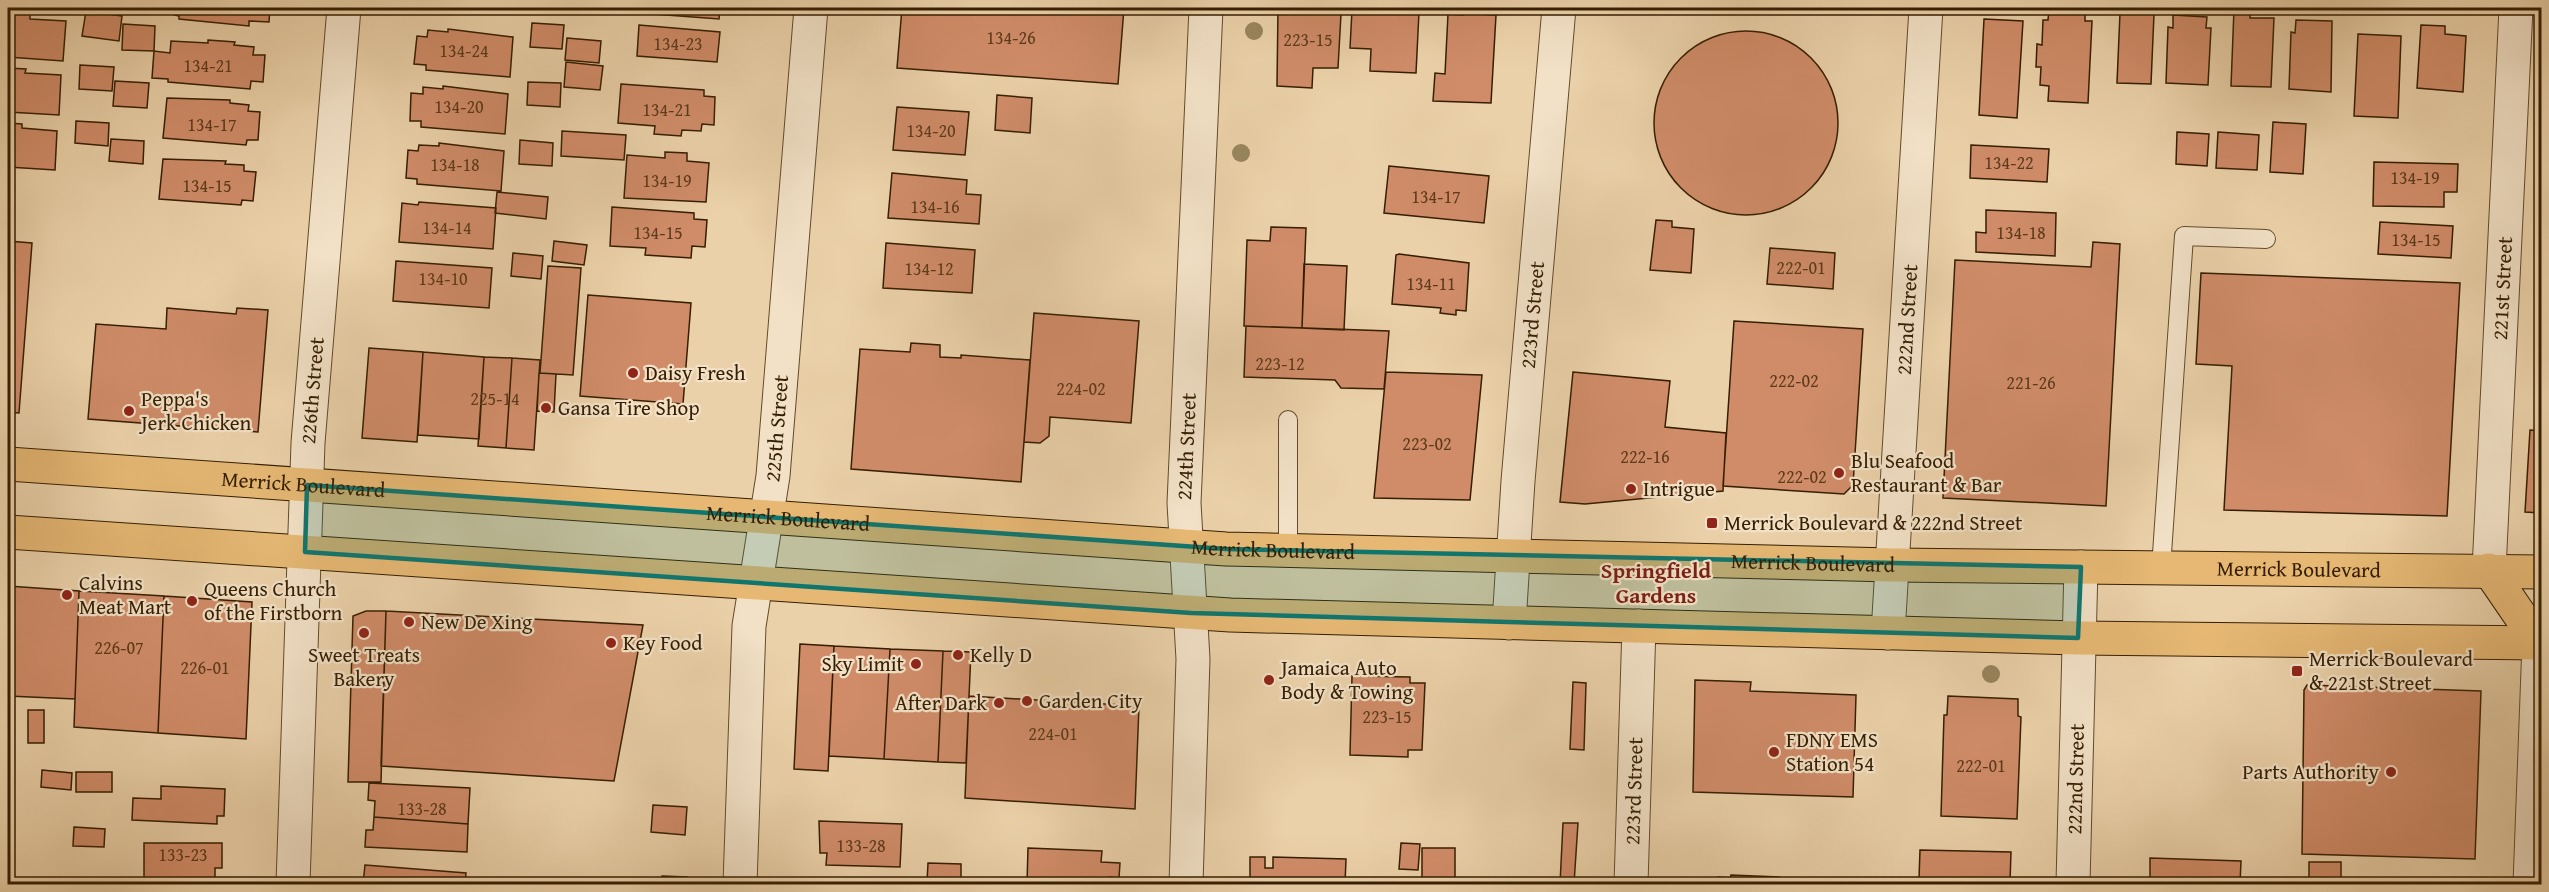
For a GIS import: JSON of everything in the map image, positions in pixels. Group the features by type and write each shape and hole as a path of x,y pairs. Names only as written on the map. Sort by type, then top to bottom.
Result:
{"main road":[{"name":"Merrick Boulevard","path":"8,464 1186,546 1288,551 1892,565 2541,572"},
{"path":"8,532 1191,613 2078,638 2540,643"},
{"path":"2489,570 2540,643"}],"street":[{"name":"226th Street","path":"293,885 307,484 344,8"},
{"name":"225th Street","path":"740,885 749,626 773,476 811,8"},
{"name":"224th Street","path":"1186,885 1193,659 1184,503 1206,8"},
{"name":"223rd Street","path":"1509,623 1559,8"},
{"name":"222nd Street","path":"1888,633 1926,8"},
{"name":"221st Street","path":"2489,570 2516,8"},
{"name":"222nd Street","path":"2073,885 2081,567"},
{"name":"223rd Street","path":"1630,885 1639,626"},
{"path":"2530,885 2540,643"}],"lane":[{"path":"2161,568 2184,236 2266,239"},
{"path":"1288,420 1288,551"}],"highlighted area":[{"path":"307,485 1226,549 2081,567 2078,638 1191,613 305,552"}],"building":[{"path":"174,8 270,8 269,22 249,21 249,26 179,19 179,16 174,15"},
{"path":"640,8 720,8 719,19 640,13"},
{"path":"902,8 1124,8 1118,84 897,68"},
{"path":"1278,8 1323,8 1323,13 1341,14 1338,68 1313,68 1312,88 1277,86"},
{"path":"1464,8 1478,8 1477,14 1496,15 1491,103 1433,101 1435,73 1445,74 1448,14 1463,15"},
{"path":"2049,8 2085,9 2085,21 2092,21 2088,103 2048,101 2049,86 2040,85 2041,67 2036,67 2037,44 2042,45 2043,20 2048,20"},
{"path":"2234,9 2250,10 2250,18 2274,18 2271,87 2231,86"},
{"path":"1352,10 1419,12 1416,73 1370,71 1371,49 1350,48"},
{"path":"86,11 122,16 119,41 82,36"},
{"path":"8,13 30,14 30,19 66,21 63,61 8,57"},
{"path":"2120,13 2154,14 2151,84 2117,83"},
{"path":"2173,15 2207,17 2206,28 2211,28 2208,85 2166,83 2168,27 2173,28"},
{"path":"1984,19 2023,21 2017,118 1979,115"},
{"path":"2296,20 2332,21 2331,92 2289,89 2291,32 2295,33"},
{"path":"532,23 564,25 562,49 530,47"},
{"path":"123,24 155,26 154,51 122,50"},
{"path":"639,25 720,32 717,62 637,56"},
{"path":"2421,25 2445,26 2445,34 2466,36 2463,92 2417,88"},
{"path":"448,29 513,37 510,77 426,70 426,65 414,64 417,36 427,37 428,30 448,32"},
{"path":"1746,31 1781,38 1811,58 1831,88 1838,123 1831,158 1811,188 1781,208 1746,215 1711,208 1681,188 1661,158 1654,123 1661,88 1681,58 1711,38"},
{"path":"2358,34 2401,36 2398,118 2354,116"},
{"path":"567,38 601,41 599,63 565,60"},
{"path":"208,40 235,42 234,45 254,47 253,55 265,55 263,82 251,81 250,89 168,82 168,79 152,78 154,51 170,53 171,41 208,43"},
{"path":"566,62 603,66 600,90 564,87"},
{"path":"80,65 114,67 112,91 79,89"},
{"path":"8,68 26,69 25,73 61,75 59,115 8,112"},
{"path":"115,81 149,83 147,108 113,106"},
{"path":"528,82 561,83 560,107 527,105"},
{"path":"621,84 704,90 704,96 715,97 714,125 702,124 701,131 682,130 681,136 654,134 655,126 618,123"},
{"path":"443,86 508,94 505,134 421,127 421,121 410,121 411,93 423,94 423,87 443,89"},
{"path":"997,95 1032,98 1030,133 995,130"},
{"path":"167,98 230,100 230,103 249,105 248,111 260,112 258,140 247,140 246,145 163,138"},
{"path":"897,107 969,112 965,155 893,150"},
{"path":"76,121 109,123 108,146 75,143"},
{"path":"2273,122 2306,124 2303,174 2270,172"},
{"path":"8,123 22,124 22,128 57,131 55,170 8,167"},
{"path":"562,131 626,135 624,160 561,156"},
{"path":"2177,132 2209,134 2207,166 2176,164"},
{"path":"2218,132 2259,135 2257,170 2216,168"},
{"path":"111,139 144,141 143,164 109,161"},
{"path":"520,140 553,143 552,166 519,164"},
{"path":"439,143 504,151 501,191 417,184 417,179 406,178 408,150 418,151 419,145 439,146"},
{"path":"1971,145 2049,149 2047,182 1970,178"},
{"path":"665,152 687,153 687,161 709,163 706,202 624,198 627,155 665,158"},
{"path":"163,159 226,161 225,164 244,165 244,171 256,172 253,201 242,200 241,205 159,199"},
{"path":"2374,162 2458,164 2457,192 2444,192 2444,207 2373,206"},
{"path":"1389,166 1489,176 1484,223 1384,213"},
{"path":"892,173 967,180 966,194 981,195 979,224 888,218"},
{"path":"497,192 548,197 546,219 495,213"},
{"path":"419,202 496,208 493,249 399,242 402,203 418,205"},
{"path":"612,207 694,213 694,219 707,220 705,247 692,246 691,258 645,255 646,248 610,246"},
{"path":"1986,210 2056,213 2055,256 1976,252 1976,232 1986,233"},
{"path":"1656,220 1672,221 1672,227 1694,229 1691,273 1650,270"},
{"path":"2380,222 2453,226 2451,258 2378,254"},
{"path":"1271,227 1306,228 1302,328 1244,326 1247,240 1270,241"},
{"path":"8,241 32,243 19,413 8,412"},
{"path":"554,241 587,245 584,265 552,261"},
{"path":"2093,242 2120,244 2106,506 1943,498 1955,260 2091,267"},
{"path":"886,243 975,250 972,293 883,288"},
{"path":"1770,248 1835,253 1833,289 1767,284"},
{"path":"513,253 543,256 541,279 511,276"},
{"path":"1396,255 1469,263 1466,311 1456,310 1456,315 1440,313 1441,308 1392,304"},
{"path":"396,261 492,268 489,308 393,301"},
{"path":"1304,264 1347,266 1344,330 1302,328"},
{"path":"548,266 581,268 573,375 540,373"},
{"path":"2201,273 2460,283 2447,516 2224,510 2232,366 2196,364"},
{"path":"588,295 691,303 683,404 580,396"},
{"path":"167,308 236,314 237,308 268,310 258,432 88,419 96,324 166,329"},
{"path":"1034,313 1139,321 1131,423 1050,417 1049,436 1040,443 1024,442"},
{"path":"1734,321 1863,329 1853,485 1844,494 1723,486"},
{"path":"1246,326 1389,331 1384,389 1341,388 1335,380 1244,377"},
{"path":"911,343 940,345 940,357 961,358 961,355 1030,360 1021,482 851,469 860,349 910,352"},
{"path":"369,348 423,352 417,442 362,438"},
{"path":"423,352 484,357 479,439 418,435"},
{"path":"484,357 512,358 506,448 478,446"},
{"path":"512,358 540,360 534,450 506,448"},
{"path":"1386,372 1482,375 1470,500 1374,498"},
{"path":"1573,372 1670,381 1665,427 1726,433 1723,491 1585,504 1560,502"},
{"path":"539,373 556,374 554,412 537,411"},
{"path":"2530,430 2542,431 2542,513 2525,512"},
{"path":"8,586 79,591 75,699 8,696"},
{"path":"79,591 164,596 158,733 74,727"},
{"path":"164,596 252,602 246,739 158,733"},
{"path":"366,611 386,611 381,782 348,782 353,616"},
{"path":"386,611 643,625 614,781 381,766"},
{"path":"800,644 834,646 828,771 794,769"},
{"path":"834,646 890,649 884,759 829,756"},
{"path":"890,649 943,651 938,762 884,759"},
{"path":"943,651 971,652 966,763 938,762"},
{"path":"1352,676 1410,677 1410,683 1425,683 1422,750 1408,750 1408,757 1350,755"},
{"name":"FDNY EMS Station 54","path":"1695,680 1751,682 1750,691 1856,695 1853,797 1693,792"},
{"path":"1573,682 1586,683 1584,750 1570,749"},
{"name":"Parts Authority","path":"2307,685 2481,691 2475,859 2302,854 2304,690"},
{"path":"969,696 1139,706 1135,809 965,798"},
{"path":"1948,696 2018,699 2018,716 2021,717 2017,819 1941,816 1944,715 1947,715"},
{"path":"28,710 44,710 44,743 28,743"},
{"path":"42,770 72,773 71,790 41,787"},
{"path":"76,772 112,772 112,792 76,792"},
{"path":"369,783 470,788 468,824 374,817 375,801 368,800"},
{"path":"161,786 225,789 224,816 217,816 217,824 132,820 133,798 161,799"},
{"path":"653,805 687,807 685,835 651,832"},
{"path":"374,817 468,824 467,852 365,847 366,830 373,830"},
{"path":"819,821 902,824 900,867 826,865 827,853 820,853"},
{"path":"1563,823 1578,823 1574,884 1560,884"},
{"path":"74,827 105,829 104,847 73,846"},
{"path":"144,843 222,843 222,868 215,868 215,880 144,879"},
{"path":"1401,843 1420,844 1418,870 1399,869"},
{"path":"1028,848 1102,851 1101,862 1120,863 1119,878 1109,877 1109,884 1027,884"},
{"path":"1422,848 1455,848 1455,884 1422,884"},
{"path":"1920,850 2011,852 2010,882 1919,879"},
{"path":"1250,857 1265,857 1265,868 1273,868 1273,857 1346,859 1345,884 1250,883"},
{"path":"2150,858 2241,861 2240,884 2150,884"},
{"path":"2309,862 2341,862 2341,884 2309,884"},
{"path":"928,863 961,864 961,883 927,882"},
{"path":"365,865 466,873 465,884 363,884"},
{"path":"1731,875 1779,877 1779,884 1717,884 1718,877 1730,878"},
{"path":"662,876 687,877 686,884 642,884 642,880 661,881"}],"place":[{"name":"Daisy Fresh","path":"633,373"},
{"name":"Gansa Tire Shop","path":"546,408"},
{"name":"Peppa's Jerk Chicken","path":"129,411"},
{"name":"Blu Seafood Restaurant & Bar","path":"1839,473"},
{"name":"Intrigue","path":"1631,489"},
{"name":"Merrick Boulevard & 222nd Street","path":"1712,523"},
{"name":"Calvins Meat Mart","path":"67,595"},
{"name":"Queens Church of the Firstborn","path":"192,601"},
{"name":"New De Xing","path":"409,622"},
{"name":"Sweet Treats Bakery","path":"364,633"},
{"name":"Key Food","path":"611,643"},
{"name":"Kelly D","path":"958,655"},
{"name":"Sky Limit","path":"916,664"},
{"name":"Merrick Boulevard & 221st Street","path":"2297,671"},
{"name":"Jamaica Auto Body & Towing","path":"1269,680"},
{"name":"Garden City","path":"1027,701"},
{"name":"After Dark","path":"999,703"},
{"name":"FDNY EMS Station 54","path":"1774,752"},
{"name":"Parts Authority","path":"2391,772"}],"district":[{"name":"Springfield Gardens","path":"1656,582"}]}
